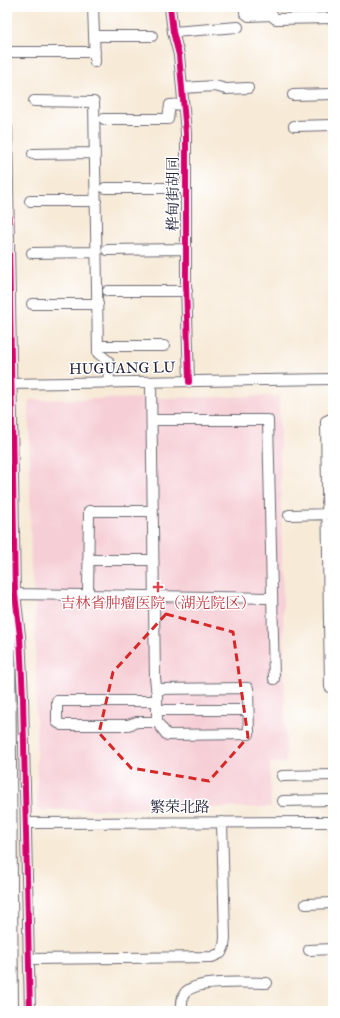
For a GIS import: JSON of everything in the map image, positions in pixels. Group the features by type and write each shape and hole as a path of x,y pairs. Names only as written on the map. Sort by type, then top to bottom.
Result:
{"street":[{"path":"93,7 95,62"},
{"name":"桦甸街胡同","path":"170,7 178,55 186,133 186,249 189,382"},
{"path":"245,7 245,13 249,16 271,11 276,19 333,18"},
{"path":"173,32 238,27"},
{"path":"95,36 152,36"},
{"path":"7,52 95,52"},
{"path":"182,88 215,86 226,89 248,88"},
{"path":"293,95 333,94"},
{"path":"34,101 94,102 98,353 108,360 109,383"},
{"path":"104,119 168,119 170,105 183,104"},
{"path":"294,126 333,125"},
{"path":"7,128 10,532 14,594 20,636 30,1011"},
{"path":"33,154 95,153"},
{"path":"105,188 186,188"},
{"path":"30,201 96,202"},
{"path":"107,250 186,249"},
{"path":"32,253 97,252"},
{"path":"108,291 187,291"},
{"path":"32,304 98,304"},
{"path":"98,346 164,346"},
{"name":"HUGUANG LU","path":"9,384 333,379"},
{"path":"152,382 153,560 155,678 157,722 167,735 249,734 248,688 156,689"},
{"path":"333,418 326,421 330,514 330,687 333,687"},
{"path":"152,420 268,420 274,679"},
{"path":"88,595 89,511 153,511"},
{"path":"289,515 330,514"},
{"path":"88,560 153,560"},
{"path":"14,594 272,598"},
{"path":"13,1011 9,885 8,650 14,594"},
{"path":"157,722 137,722 128,725 62,725 57,722 57,701 248,710"},
{"path":"282,776 333,775"},
{"path":"283,801 333,800"},
{"path":"29,959 212,956 220,953 224,946 225,938 222,822"},
{"name":"繁荣北路","path":"26,823 333,822"},
{"path":"306,904 333,903"},
{"path":"309,950 333,949"},
{"path":"182,1011 182,998 185,992 192,987 206,984 267,983"}],"highlighted area":[{"path":"166,614 233,632 248,737 209,781 131,768 99,733 113,672"}],"shaded area":[{"name":"吉林省肿瘤医院（湖光院区）","path":"279,396 286,763 270,763 271,807 37,810 35,604 31,570 29,400"}],"cycle path":[{"path":"170,7 173,32 179,55 186,133 186,284 189,382"},
{"path":"7,128 15,594 20,636 23,699 30,1011"}],"place":[{"name":"吉林省肿瘤医院（湖光院区）","path":"158,587"}]}
